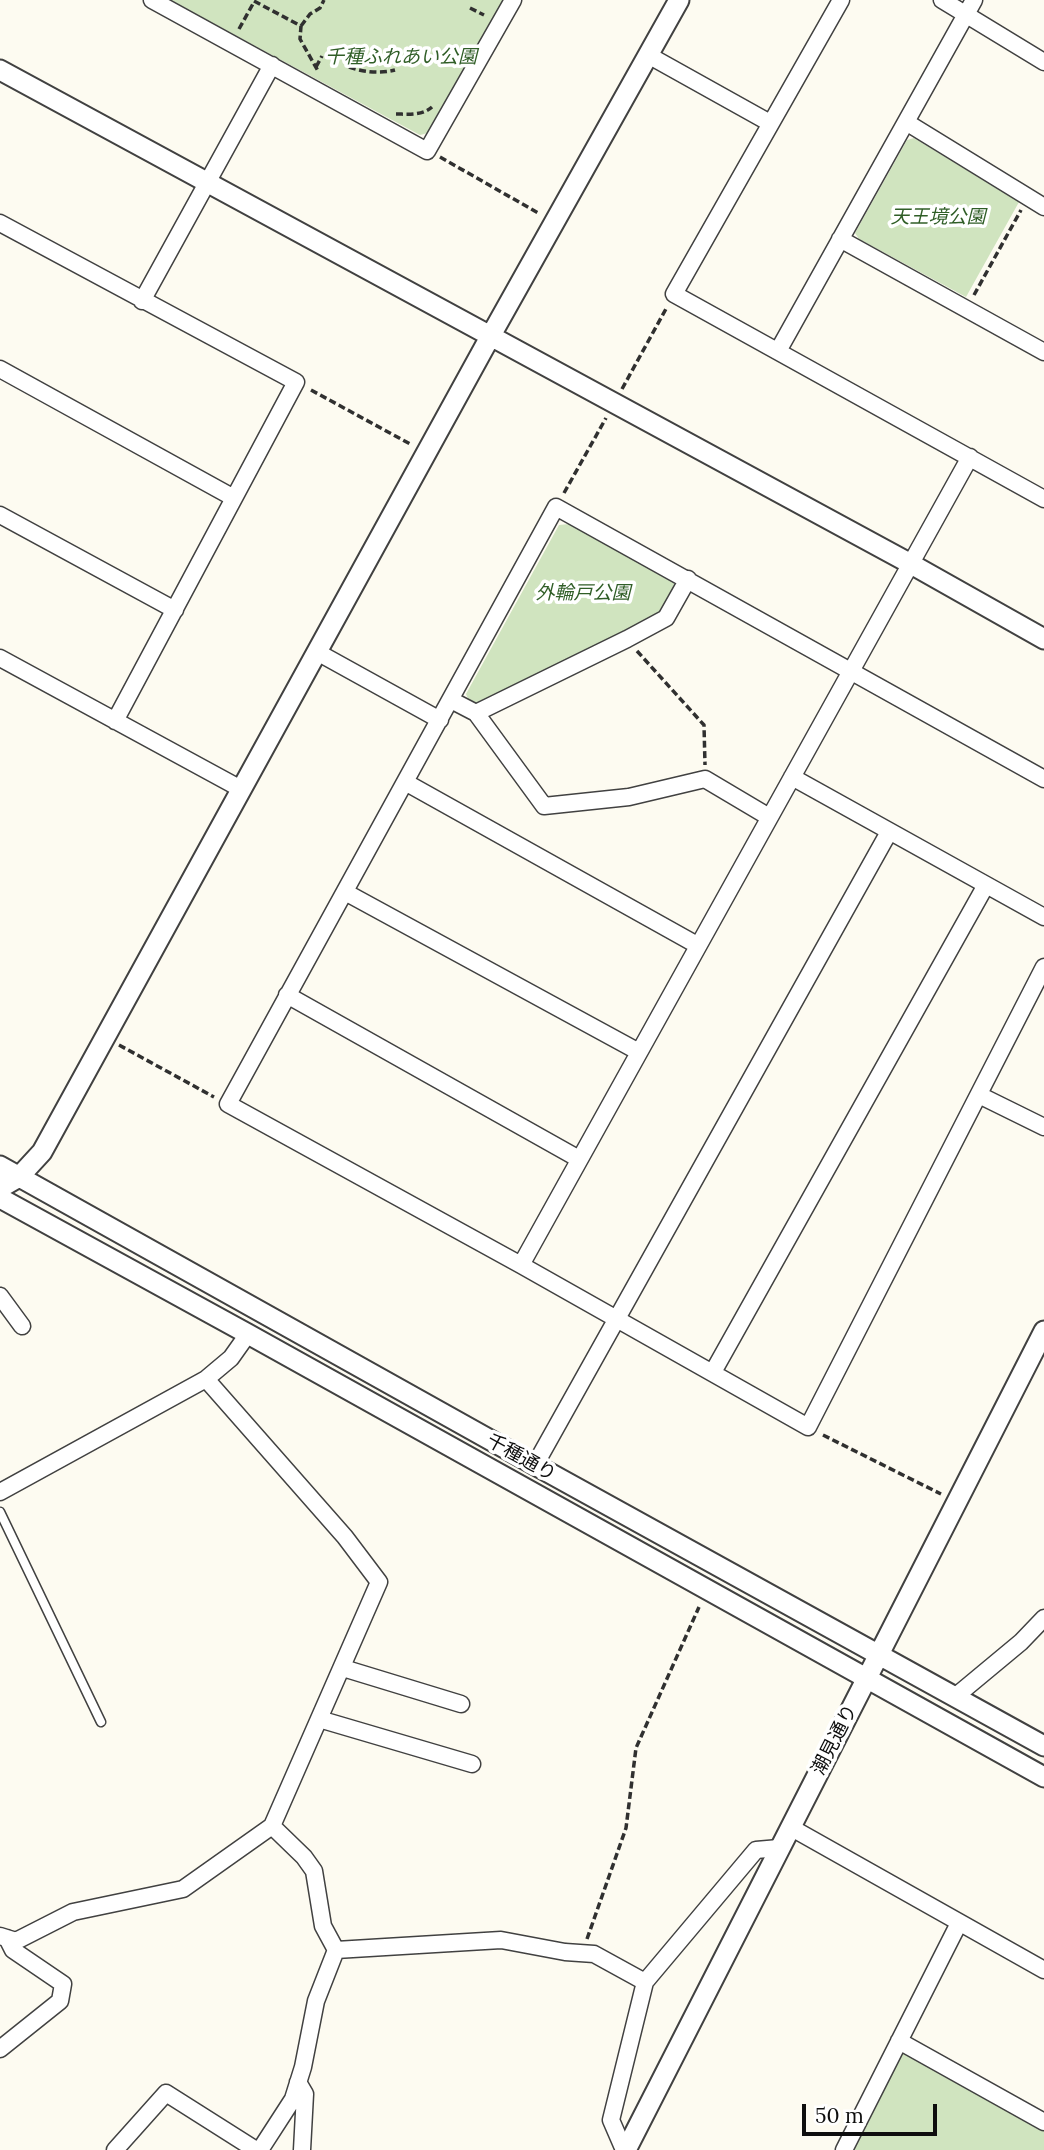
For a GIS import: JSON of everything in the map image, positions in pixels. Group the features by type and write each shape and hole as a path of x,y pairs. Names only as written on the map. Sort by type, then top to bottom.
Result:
{"street":[{"path":"152,0 427,151 513,0"},
{"path":"0,1188 19,1177 42,1152 426,452 679,0"},
{"path":"841,0 674,294 1044,499"},
{"path":"942,0 970,7 1044,62"},
{"path":"778,351 970,7"},
{"path":"648,55 770,123"},
{"path":"142,301 272,65"},
{"path":"0,70 911,564 1044,639"},
{"path":"906,122 1044,207"},
{"path":"0,224 296,382 115,721"},
{"path":"839,239 1044,352"},
{"path":"0,369 234,498"},
{"path":"521,1265 970,457"},
{"path":"1044,779 556,507 228,1104 808,1427 1044,967"},
{"path":"0,515 175,610"},
{"path":"476,713 666,618 688,579"},
{"path":"317,652 440,720"},
{"path":"0,658 242,789"},
{"path":"451,699 476,713 544,806 629,797 705,779 769,817"},
{"path":"792,777 1044,917"},
{"path":"405,782 698,945"},
{"path":"535,1465 889,832"},
{"path":"713,1372 986,886"},
{"path":"345,891 639,1052"},
{"path":"287,995 579,1158"},
{"path":"979,1094 1044,1127"},
{"name":"千種通り","path":"0,1166 1044,1746"},
{"name":"千種通り","path":"0,1198 1044,1777"},
{"path":"0,1296 22,1325"},
{"path":"0,1492 206,1379 231,1358 248,1334"},
{"name":"潮見通り","path":"625,2150 1041,1343"},
{"path":"3,1937 16,1941 73,1913 183,1889 272,1826 379,1582 345,1537 206,1379"},
{"path":"956,1696 1021,1642 1044,1618"},
{"path":"342,1668 461,1704"},
{"path":"319,1720 472,1763"},
{"path":"272,1826 304,1857 314,1871 323,1926 337,1950"},
{"path":"790,1827 1044,1970"},
{"path":"625,2150 611,2120 645,1982 756,1850 779,1848"},
{"path":"844,2150 959,1923"},
{"path":"0,2049 60,2001 63,1984 13,1950 3,1937"},
{"path":"337,1950 501,1940 565,1952 594,1954 645,1982"},
{"path":"115,2150 166,2093 258,2150 293,2099 316,2001 337,1950"},
{"path":"899,2041 1044,2122"},
{"path":"298,2082 305,2094 302,2150"}],"lane":[{"path":"0,1512 101,1722"}],"path":[{"path":"308,67 320,73 300,39 301,26 310,14 320,8 324,0"},
{"path":"229,24 239,30 255,1 301,26"},
{"path":"480,21 488,7"},
{"path":"470,8 484,15"},
{"path":"316,67 322,56"},
{"path":"349,66 364,71 395,70"},
{"path":"395,114 414,114 429,110 434,104"},
{"path":"427,151 554,221"},
{"path":"966,309 1027,197"},
{"path":"296,382 426,452"},
{"path":"627,639 704,725 705,779"},
{"path":"105,1038 228,1104"},
{"path":"808,1427 957,1503"},
{"path":"582,1953 626,1828 636,1748 707,1589"}],"green space":[{"name":"千種ふれあい公園","path":"170,0 504,0 428,133 420,135"},
{"name":"天王境公園","path":"914,138 1019,202 966,297 859,239 855,233 907,140"},
{"name":"外輪戸公園","path":"569,524 674,581 675,590 661,615 481,704 471,702 466,694 559,525"},
{"path":"899,2041 1044,2122 1044,2150 844,2150"}]}
